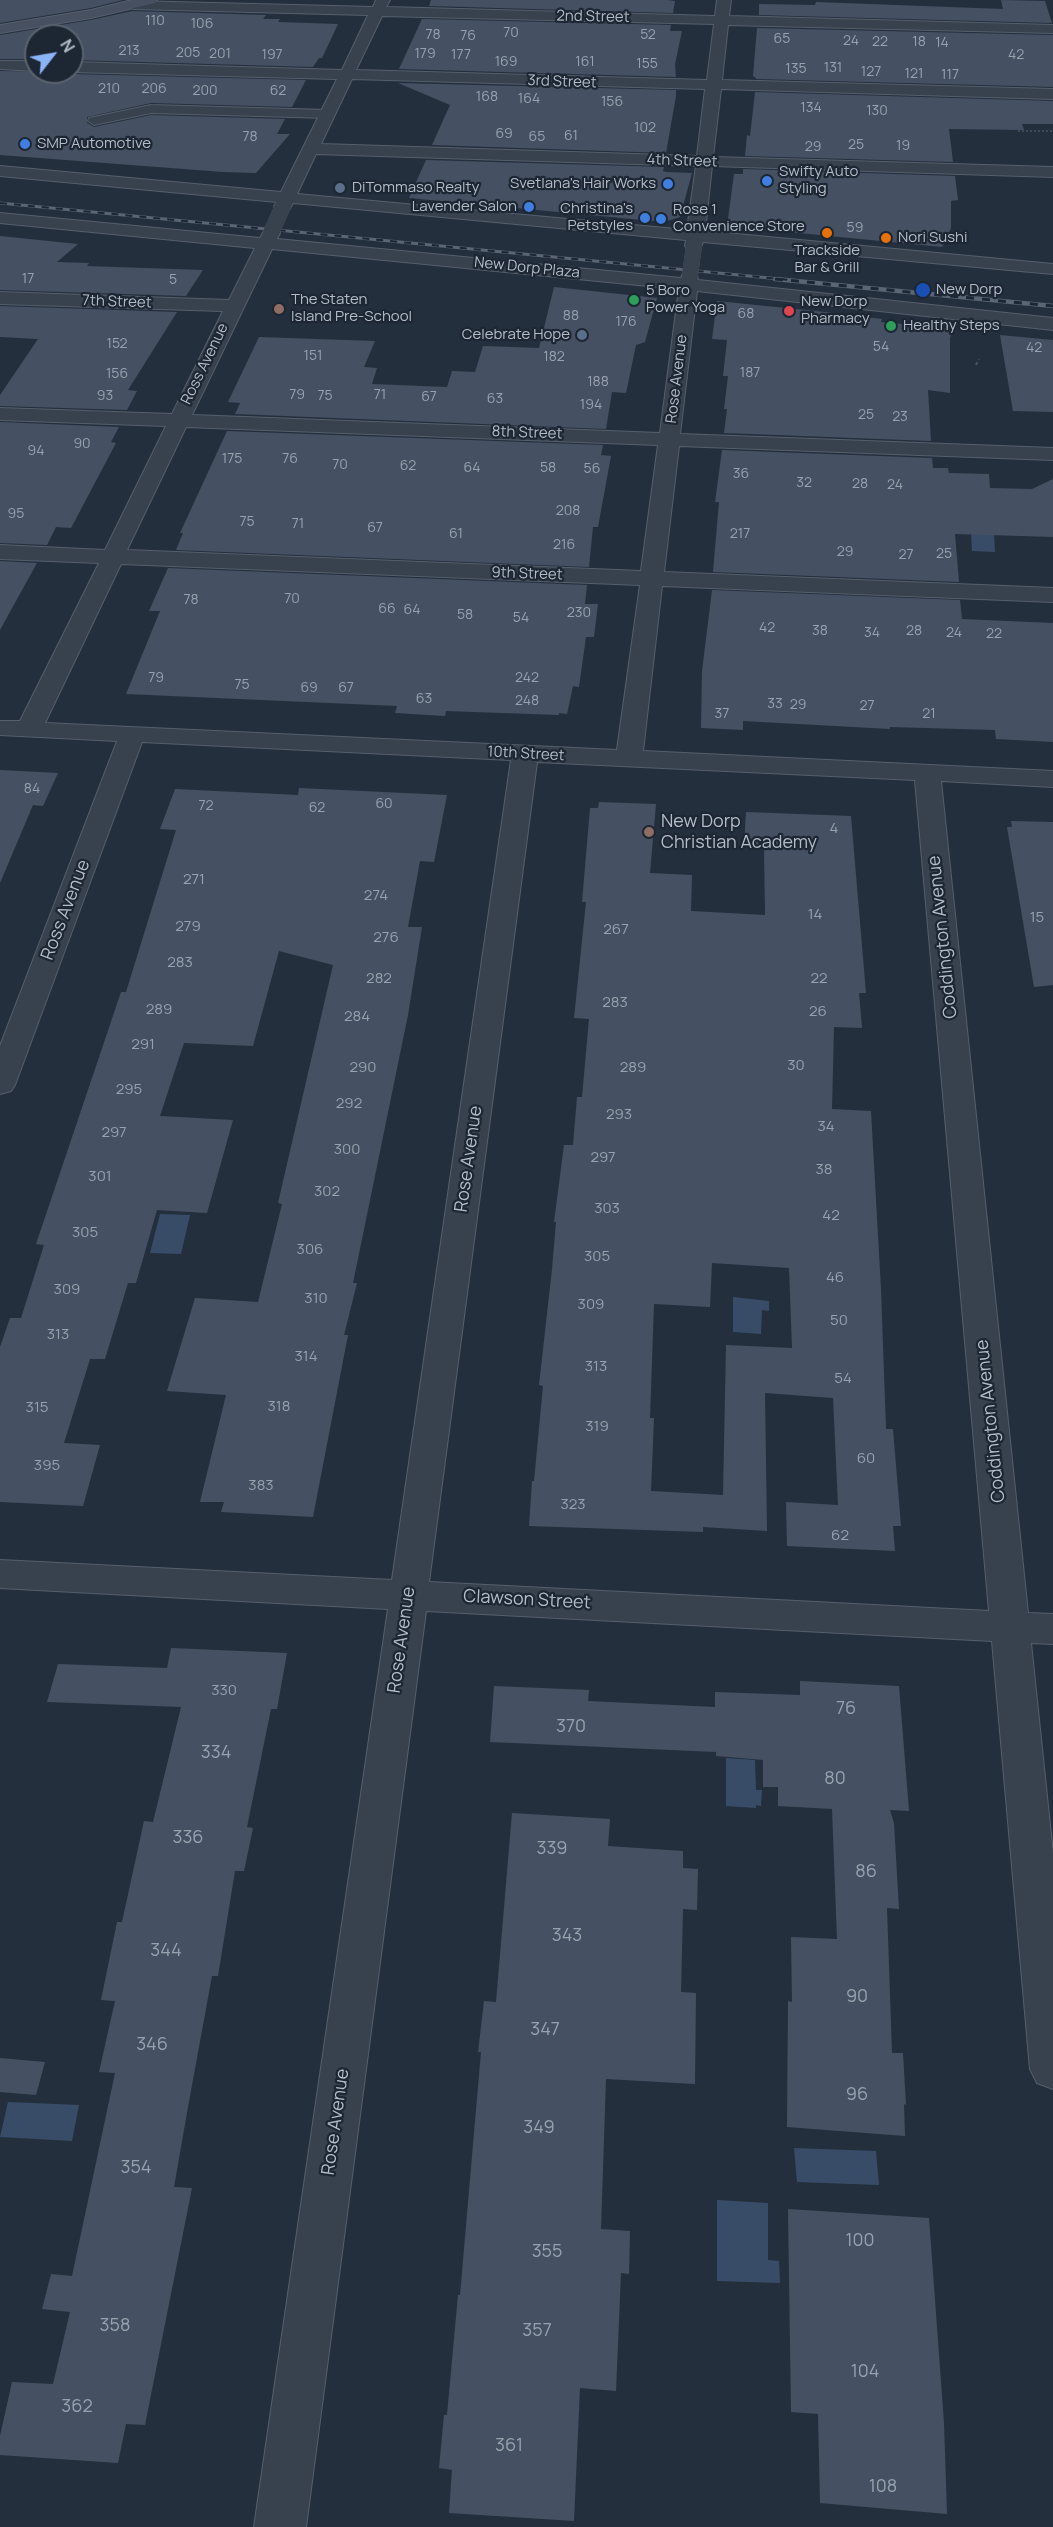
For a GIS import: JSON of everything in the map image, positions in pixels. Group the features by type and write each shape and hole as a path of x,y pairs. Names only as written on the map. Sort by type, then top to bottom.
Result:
{"main road":[{"path":"0,29 38,24 150,0"}],"street":[{"name":"Rose Avenue","path":"629,759 724,0"},
{"name":"2nd Street","path":"133,5 381,6 722,20 1053,29"},
{"name":"Ross Avenue","path":"29,729 381,6"},
{"path":"0,65 24,66"},
{"name":"3rd Street","path":"84,67 1053,94"},
{"name":"4th Street","path":"312,149 1053,172"},
{"path":"0,171 695,241 1053,269"},
{"name":"New Dorp Plaza","path":"0,218 268,238 690,280 1053,324"},
{"name":"7th Street","path":"0,298 234,306"},
{"name":"8th Street","path":"0,414 1053,454"},
{"name":"9th Street","path":"0,552 1053,595"},
{"name":"10th Street","path":"0,728 1053,779"},
{"name":"Ross Avenue","path":"0,1085 132,735"},
{"name":"Rose Avenue","path":"280,2527 525,754"},
{"name":"Coddington Avenue","path":"927,772 1053,2069"},
{"name":"Clawson Street","path":"0,1574 1053,1629"}],"lane":[{"path":"94,121 152,109 328,114"}],"path":[{"path":"1018,131 1053,131"},
{"path":"976,365 979,359"}],"water":[{"path":"971,532 994,533 995,552 972,551"},
{"path":"160,1214 190,1215 181,1254 150,1253"},
{"path":"733,1297 769,1301 769,1311 762,1310 761,1334 733,1332"},
{"path":"726,1758 755,1760 756,1790 762,1790 761,1806 756,1805 756,1808 726,1806"},
{"path":"8,2102 79,2105 72,2141 0,2137"},
{"path":"794,2148 876,2151 879,2185 797,2182"},
{"path":"717,2200 768,2203 768,2260 779,2261 780,2283 717,2281"}],"building":[{"path":"0,0 123,0 91,8 0,23"},
{"path":"431,0 675,1 673,13 429,6"},
{"path":"1001,0 1045,1 1052,23 759,15 759,4 815,5 816,2 1003,9"},
{"path":"132,11 266,15 263,19 280,19 278,22 338,24 322,58 319,58 313,67 84,60 84,24 67,24"},
{"path":"422,19 671,25 670,31 682,31 675,64 676,77 399,69"},
{"path":"757,28 1053,35 1053,87 757,79 753,76"},
{"path":"24,31 24,59 0,59 0,35"},
{"path":"0,71 24,71 24,84 84,84 84,74 306,80 292,107 151,103 87,117 87,123 94,127 151,115 285,119 277,134 290,134 256,173 0,155"},
{"path":"398,83 676,90 676,96 666,153 432,145 450,105"},
{"path":"755,92 1053,101 1053,124 1022,124 1024,130 949,129 953,162 745,156 747,135 750,136"},
{"path":"426,160 664,167 663,171 666,172 692,173 680,217 664,222 409,198"},
{"path":"743,169 955,176 958,200 951,201 951,228 942,247 727,226 734,174 743,174"},
{"path":"0,236 78,244 57,262 89,263 87,266 203,270 186,296 0,290"},
{"path":"554,287 657,298 645,342 636,345 626,393 612,392 606,429 235,414 240,403 228,402 259,337 375,341 364,367 377,368 372,384 447,387 452,371 475,372 483,346 539,348"},
{"path":"717,301 954,329 950,338 950,393 928,390 931,441 724,433 728,376 723,376 727,340 712,339"},
{"path":"0,306 177,312 128,390 137,391 127,410 0,406 0,395 38,339 0,337"},
{"path":"1000,335 1053,340 1053,412 1013,411"},
{"path":"0,422 119,427 111,442 116,443 71,528 56,527 47,545 0,543"},
{"path":"227,431 603,445 601,455 611,456 598,527 593,527 589,567 176,550 183,533 180,533"},
{"path":"722,450 932,458 933,468 948,468 949,473 989,474 990,488 1032,489 1053,479 1053,537 955,534 959,582 713,572 719,502 715,502"},
{"path":"0,561 37,563 0,630"},
{"path":"168,568 587,585 585,604 598,604 594,637 586,637 579,687 573,686 567,714 559,713 559,715 446,711 445,716 395,713 397,706 126,694 160,611 149,611"},
{"path":"712,590 960,600 962,619 1053,623 1053,742 996,739 995,730 890,727 890,729 743,721 743,730 701,728 702,671"},
{"path":"0,770 58,773 43,806 33,805 0,883"},
{"path":"299,788 447,795 434,862 420,861 408,927 422,927 408,1015 353,1283 357,1283 344,1335 348,1335 313,1517 221,1512 224,1502 200,1502 226,1395 167,1391 195,1298 258,1302 282,1204 278,1203 333,965 279,951 253,1046 184,1043 160,1116 233,1120 207,1213 157,1210 136,1283 128,1283 105,1359 90,1359 64,1443 100,1445 83,1506 0,1502 0,1347 10,1318 21,1318 44,1245 36,1244 121,992 126,992 176,830 160,829 175,789 298,795"},
{"path":"599,802 656,804 650,873 692,875 691,911 765,915 764,848 744,846 746,812 851,816 866,993 859,993 862,1028 834,1027 832,1109 871,1111 886,1429 893,1429 901,1526 893,1526 895,1551 787,1546 786,1502 838,1505 833,1398 765,1393 767,1531 703,1527 703,1532 529,1526 543,1386 539,1385 552,1269 556,1222 554,1222 564,1145 573,1145 577,1097 582,1097 589,1019 574,1018 586,902 582,902 590,808 598,808","holes":["712,1263 789,1268 792,1348 726,1345 723,1495 651,1491 654,1418 650,1418 654,1304 710,1307"]},
{"path":"1011,821 1053,822 1053,985 1034,987 1007,827 1012,827"},
{"path":"171,1648 287,1653 277,1709 271,1709 247,1827 253,1828 244,1871 235,1871 218,1976 212,1976 174,2187 192,2188 145,2425 126,2424 118,2463 0,2455 0,2436 12,2382 53,2384 70,2312 42,2309 51,2274 72,2276 115,2073 99,2072 115,2001 101,2000 117,1922 122,1922 144,1821 153,1822 181,1707 47,1702 58,1664 167,1668"},
{"path":"800,1681 899,1686 909,1811 890,1810 894,1823 899,1909 887,1908 892,2053 903,2053 905,2136 787,2127 788,2001 792,2002 791,1937 837,1939 832,1809 778,1806 778,1787 763,1787 763,1760 716,1756 716,1752 490,1742 494,1686 589,1690 588,1701 715,1707 715,1692 800,1695"},
{"path":"512,1813 610,1819 608,1846 683,1851 683,1868 698,1869 697,1910 683,1909 681,1992 696,1993 695,2084 606,2079 601,2229 630,2231 629,2274 621,2273 616,2391 580,2388 574,2521 449,2513 452,2470 439,2468 444,2415 447,2415 458,2295 460,2295 481,2052 478,2052 484,2001 496,2002"},
{"path":"0,2058 45,2062 36,2095 0,2092"},
{"path":"788,2209 929,2218 944,2423 947,2514 820,2503 818,2414 791,2412"}],"railway":[{"path":"0,203 790,280"},
{"path":"775,279 1053,306"}],"place":[{"name":"SMP Automotive","path":"25,144"},
{"name":"Swifty Auto Styling","path":"767,181"},
{"name":"Svetlana's Hair Works","path":"668,184"},
{"name":"DiTommaso Realty","path":"340,188"},
{"name":"Lavender Salon","path":"529,207"},
{"name":"Christina's Petstyles","path":"645,218"},
{"name":"Rose 1 Convenience Store","path":"661,219"},
{"name":"Trackside Bar & Grill","path":"827,233"},
{"name":"Nori Sushi","path":"886,238"},
{"name":"New Dorp","path":"923,290"},
{"name":"5 Boro Power Yoga","path":"634,300"},
{"name":"The Staten Island Pre-School","path":"279,309"},
{"name":"New Dorp Pharmacy","path":"789,311"},
{"name":"Healthy Steps","path":"891,326"},
{"name":"Celebrate Hope","path":"582,335"},
{"name":"New Dorp Christian Academy","path":"649,832"}]}
